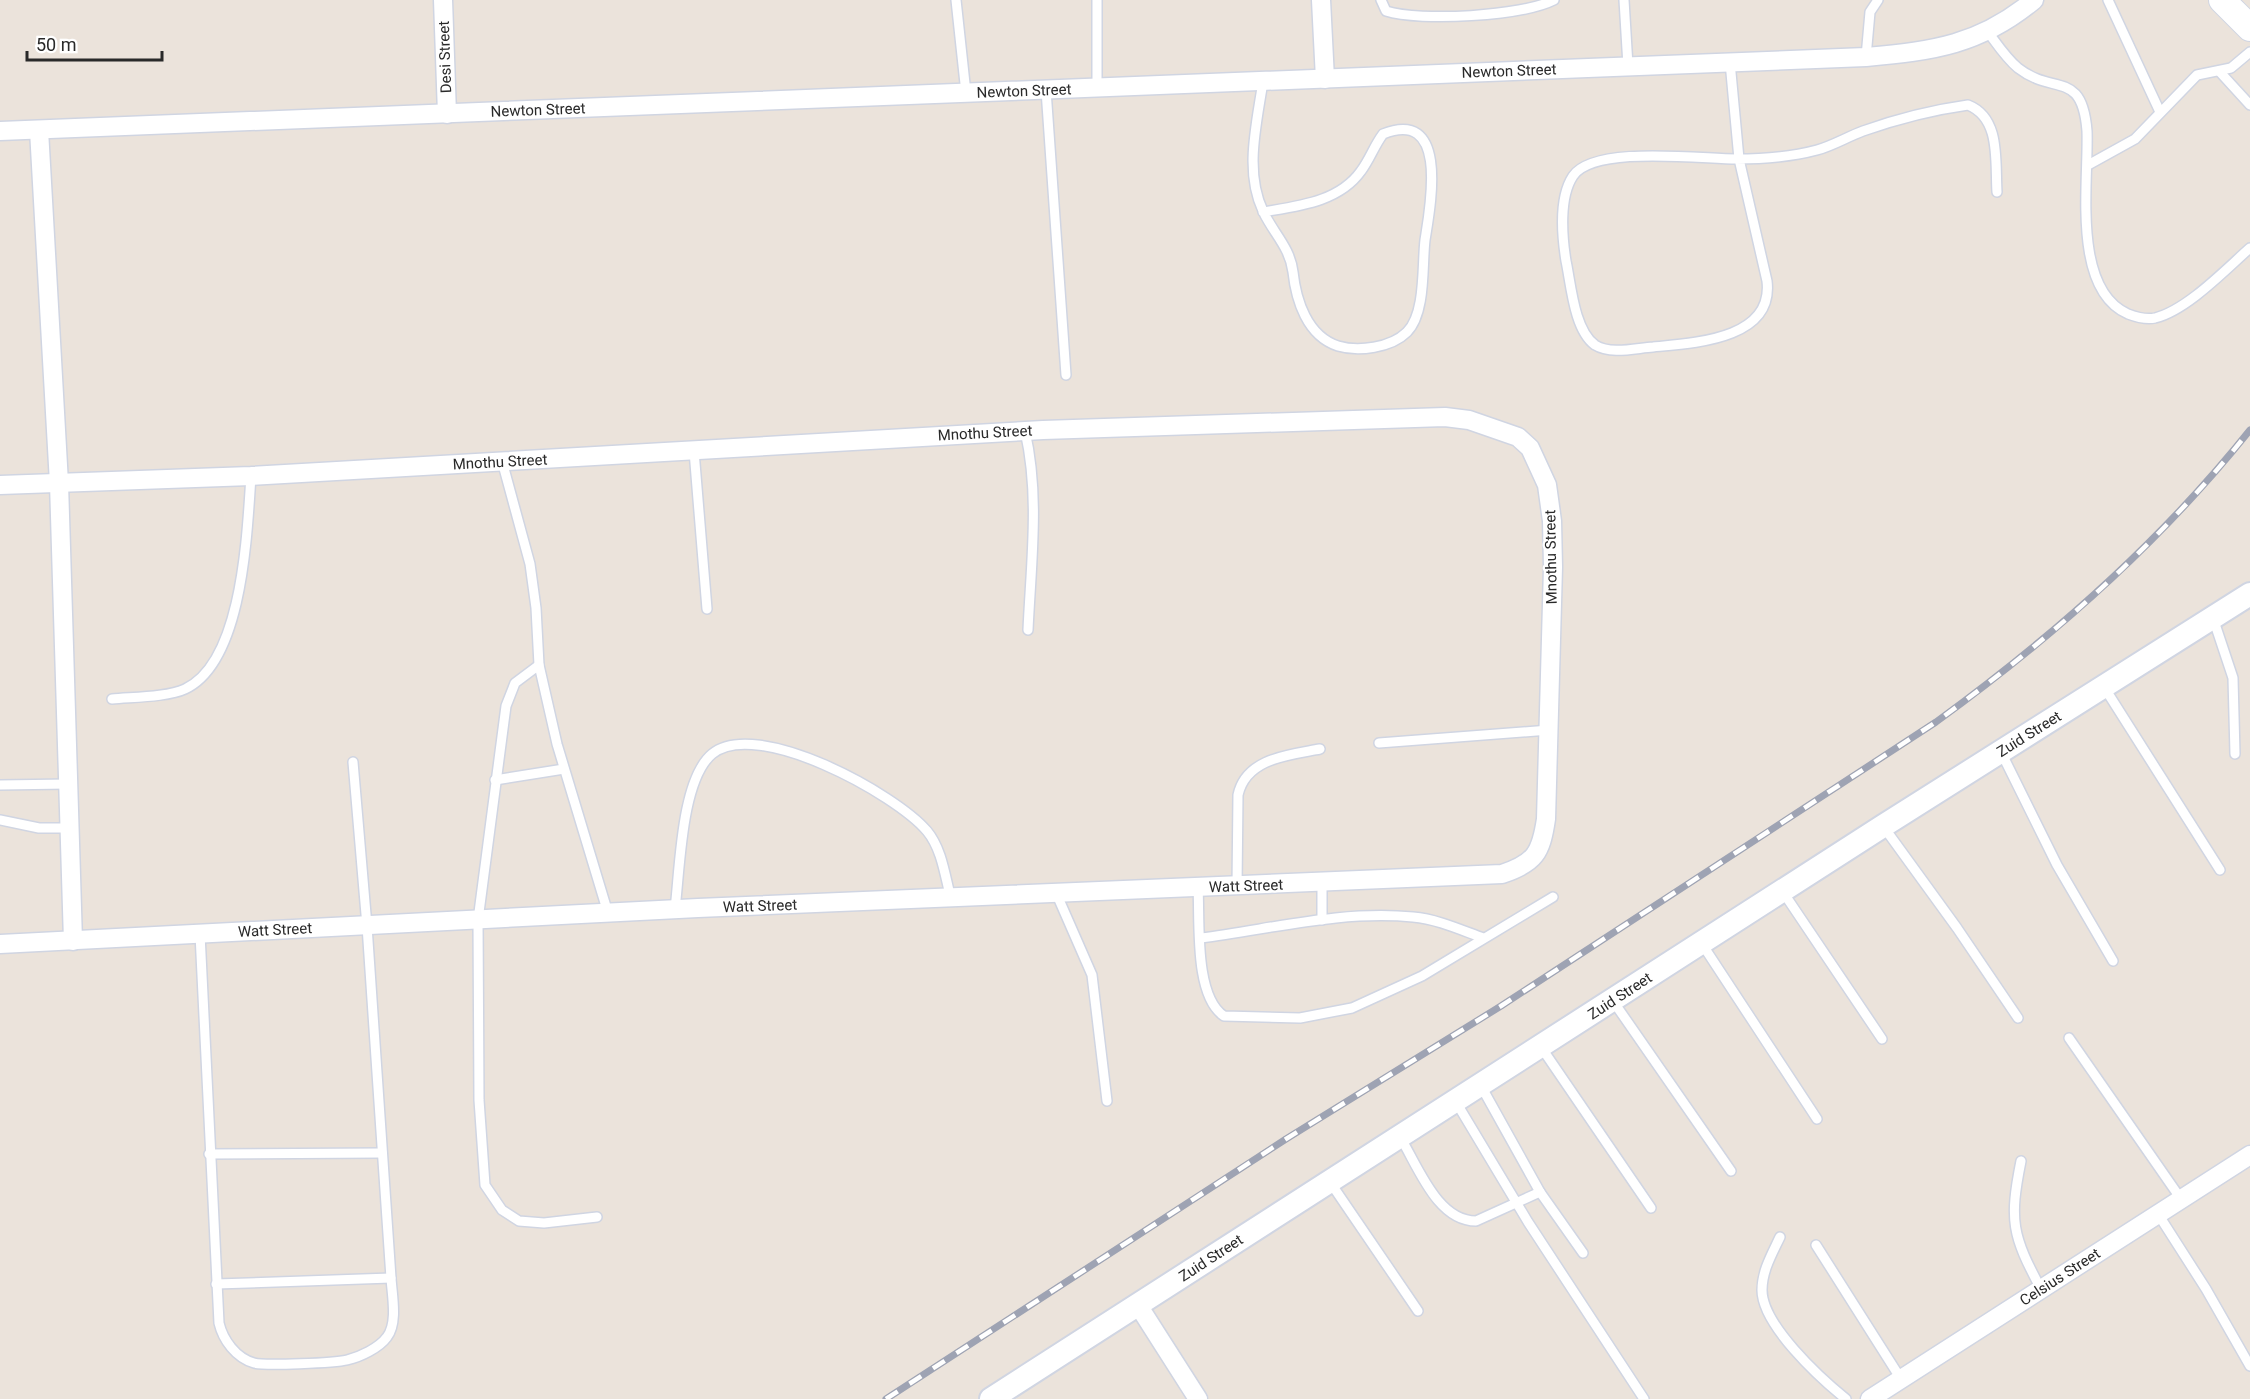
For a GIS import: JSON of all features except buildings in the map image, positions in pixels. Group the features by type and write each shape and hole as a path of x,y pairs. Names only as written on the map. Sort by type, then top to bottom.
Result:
{"main road":[{"path":"2226,2 2250,28"}],"street":[{"name":"Desi Street","path":"443,0 447,114"},
{"path":"1321,0 1324,79"},
{"name":"Newton Street","path":"0,131 1866,57 1923,52 1957,45 2002,25 2034,0"},
{"path":"39,130 59,483 73,941"},
{"name":"Mnothu Street","path":"0,485 251,476 1025,431 1420,416 1469,420 1518,437 1530,448 1547,485 1552,521 1549,730 1543,842 1535,855 1520,868"},
{"name":"Zuid Street","path":"991,1399 1883,826 2250,594"},
{"name":"Watt Street","path":"0,944 675,909 1479,876 1520,868"},
{"name":"Celsius Street","path":"1870,1399 2250,1155"},
{"path":"1138,1305 1198,1399"}],"lane":[{"path":"956,0 966,93"},
{"path":"1097,0 1097,88"},
{"path":"1381,0 1386,11 1401,16 1486,14 1540,7 1554,0"},
{"path":"1624,0 1628,66"},
{"path":"1866,57 1870,12 1878,0"},
{"path":"2108,0 2160,112"},
{"path":"1988,32 2019,68 2072,89 2078,96 2086,116 2088,247 2096,277 2106,296 2120,310 2138,318 2154,318 2169,311 2193,296 2250,248"},
{"path":"2088,165 2126,146 2197,75 2231,68 2250,52"},
{"path":"1730,62 1739,159 1768,289 1766,305 1760,314 1746,326 1725,335 1690,343 1611,350 1596,345 1584,330 1575,307 1565,256 1565,206 1568,186 1574,174 1596,162 1620,157 1739,159 1791,156 1819,149 1899,119 1968,105 1979,109 1992,127 1998,192"},
{"path":"2218,71 2250,105"},
{"path":"1263,81 1252,169 1263,212 1291,258 1299,303 1306,319 1323,338 1346,348 1381,345 1407,333 1415,321 1420,299 1433,189 1427,147 1421,137 1412,132 1399,131 1383,134 1360,173 1338,193 1313,202 1263,212"},
{"path":"1046,90 1066,375"},
{"path":"1025,431 1032,463 1034,509 1028,630"},
{"path":"694,451 707,609"},
{"path":"502,461 530,564 536,608 539,666 564,769 608,913"},
{"path":"112,699 183,690 203,678 213,666 228,636 242,571 251,476"},
{"path":"2213,618 2233,678 2235,754"},
{"path":"539,666 523,675 511,692 502,726 478,920 478,1100 485,1185 491,1198 502,1210 519,1221 544,1223 597,1217"},
{"path":"2104,687 2220,870"},
{"path":"1379,743 1549,730"},
{"path":"675,909 689,797 698,770 713,753 732,744 746,743 802,756 856,779 913,815 929,832 938,850 951,899"},
{"path":"1237,887 1238,795 1241,783 1248,773 1264,764 1320,749"},
{"path":"2001,752 2056,865 2113,961"},
{"path":"200,934 216,1284 222,1334 240,1356 255,1364 346,1361 363,1354 387,1337 392,1324 392,1278 353,762"},
{"path":"495,780 564,769"},
{"path":"0,785 68,784"},
{"path":"0,820 39,828 70,828"},
{"path":"1883,826 1958,928 2018,1018"},
{"path":"1322,920 1323,883"},
{"path":"1197,888 1207,996 1215,1010 1224,1016 1300,1018 1352,1008 1422,976 1553,897"},
{"path":"1782,891 1882,1039"},
{"path":"1057,895 1092,975 1107,1101"},
{"path":"1201,938 1322,920 1414,917 1436,921 1483,938"},
{"path":"1701,944 1817,1119"},
{"path":"1613,1001 1731,1171"},
{"path":"2069,1038 2181,1199"},
{"path":"1541,1047 1651,1208"},
{"path":"1481,1086 1540,1192 1583,1253"},
{"path":"1456,1102 1517,1203 1644,1399"},
{"path":"1400,1137 1440,1203 1455,1216 1466,1221 1476,1221 1540,1192"},
{"path":"209,1154 382,1153"},
{"path":"2021,1161 2013,1199 2013,1224 2042,1289"},
{"path":"1330,1182 1418,1311"},
{"path":"2158,1214 2206,1289 2250,1366"},
{"path":"1780,1237 1764,1273 1762,1289 1765,1304 1800,1357 1846,1399"},
{"path":"1816,1245 1901,1379"},
{"path":"216,1284 392,1278"}],"railway":[{"path":"886,1399 1286,1139 1501,1006 1936,722 2063,622 2142,550 2215,472 2250,430"}]}
